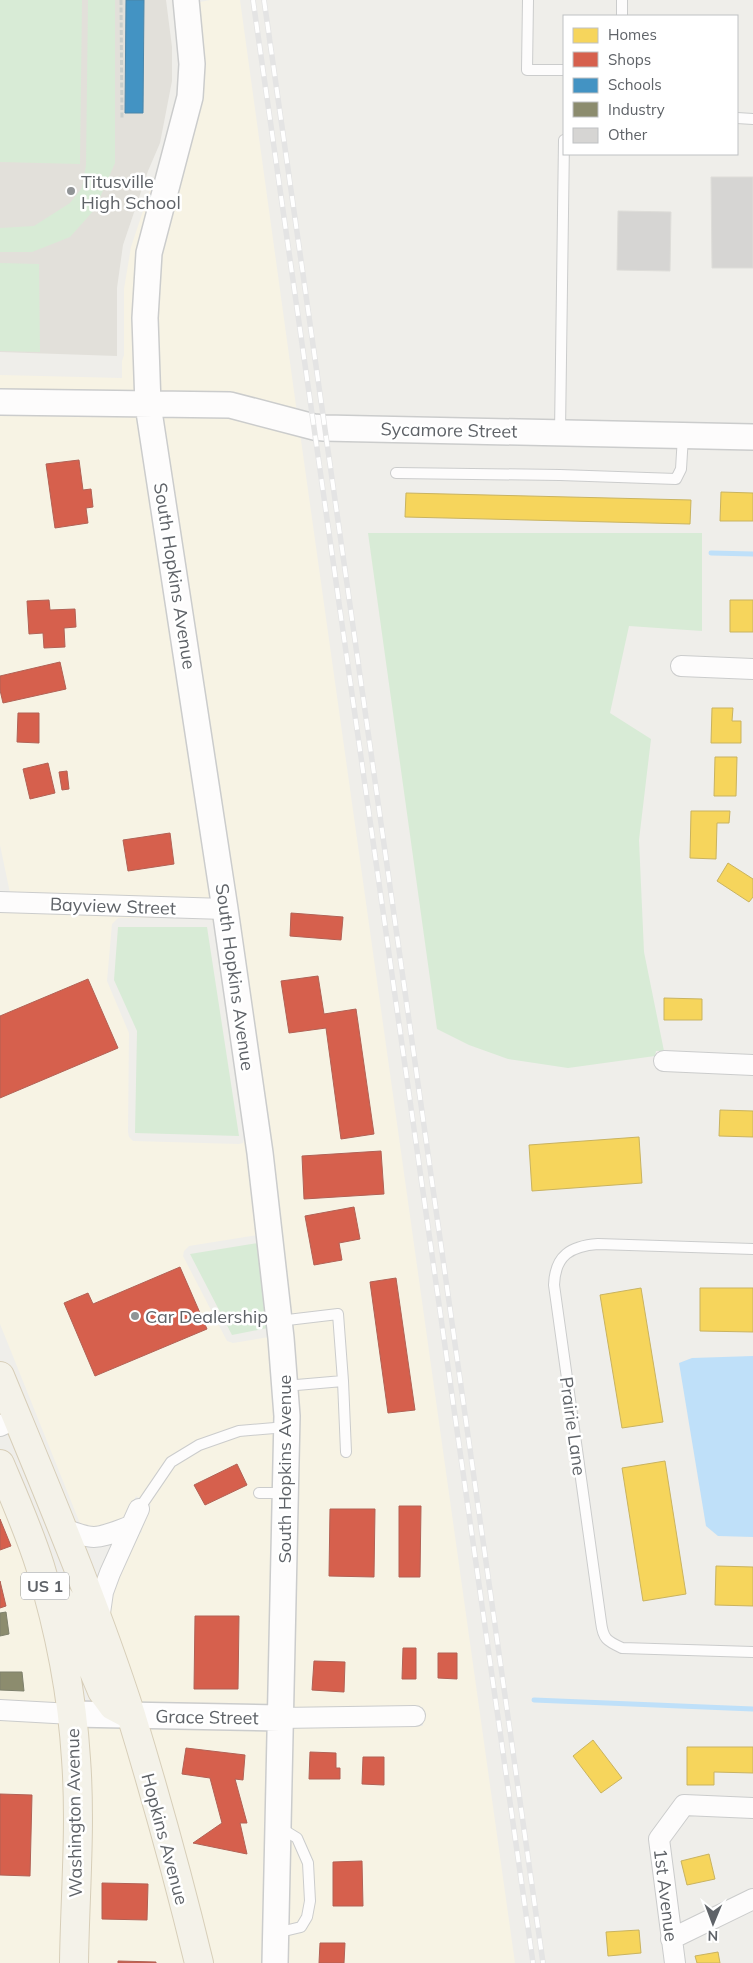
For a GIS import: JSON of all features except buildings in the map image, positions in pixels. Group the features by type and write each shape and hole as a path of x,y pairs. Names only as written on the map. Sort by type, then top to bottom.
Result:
{"main road":[{"name":"US 1","path":"0,1376 9,1422 62,1528 131,1715"},
{"name":"Washington Avenue","path":"0,1464 40,1565 55,1621 72,1714 77,1760 74,1963"},
{"path":"40,1565 70,1615 102,1691 113,1706 131,1715"},
{"name":"Hopkins Avenue","path":"131,1715 178,1881 198,1963"}],"street":[{"name":"South Hopkins Avenue","path":"186,0 192,64 190,96 149,253 145,318 148,405 226,909 262,1172 285,1386 287,1426 286,1492 275,1963"},
{"name":"Sycamore Street","path":"0,402 230,405 324,428 753,437"},
{"path":"681,666 753,668"},
{"name":"Bayview Street","path":"1,897 226,909"},
{"path":"664,1061 753,1065"},
{"path":"62,1528 83,1537 94,1538 135,1518"},
{"path":"98,1622 103,1592 135,1518"},
{"name":"Grace Street","path":"0,1710 72,1714 280,1718 415,1716"},
{"name":"1st Avenue","path":"675,1963 659,1839 684,1805 753,1808"},
{"path":"671,1939 753,1899"}],"lane":[{"path":"528,0 527,70 563,70"},
{"path":"622,0 622,15"},
{"path":"738,118 753,118"},
{"path":"560,432 564,155"},
{"path":"396,473 560,475 676,479 681,469 683,435"},
{"name":"Prairie Lane","path":"753,1249 598,1244 581,1246 570,1251 556,1266 554,1284 602,1633 606,1640 622,1648 753,1652"},
{"path":"279,1322 338,1314 346,1452"},
{"path":"285,1386 343,1381"},
{"path":"135,1518 171,1462 199,1445 240,1431 287,1426"},
{"path":"259,1493 286,1492"},
{"path":"276,1933 300,1927 307,1917 310,1901 308,1863 297,1838 278,1827"}],"path":[{"path":"121,0 122,120"}],"shaded area":[{"name":"Titusville High School","path":"0,0 166,0 172,47 172,81 160,143 148,171 123,245 117,288 117,356 0,352"},
{"path":"210,0 240,0 297,413 157,395 157,255 195,3"},
{"path":"180,51 184,64 140,395 0,392 0,375 122,378 124,289 131,247 167,145 175,114"},
{"path":"0,411 140,414 215,899 10,893 0,845"},
{"path":"229,414 300,433 515,1963 284,1963 288,1728 423,1726 423,1707 288,1708 295,1500 159,415"},
{"path":"0,913 218,918 251,1154 257,1235 189,1246 184,1251 183,1256 227,1341 233,1343 269,1337 279,1417 271,1708 137,1706 109,1610 112,1595 137,1534 142,1532 140,1527 151,1505 136,1496 125,1518 94,1528 81,1526 0,1324","holes":["118,918 207,918 212,920 214,925 246,1134 243,1143 239,1144 133,1141 129,1137 128,1132 129,1033 107,981 112,924"]},
{"path":"0,1489 29,1562 61,1704 0,1701"},
{"path":"0,1720 64,1723 65,1963 0,1963"},
{"path":"82,1724 124,1725 189,1963 82,1963"},
{"path":"142,1725 271,1728 266,1963 207,1963"}],"green space":[{"path":"0,0 82,0 80,164 0,162"},
{"path":"88,0 115,0 115,163 95,209 70,237 32,252 0,252 0,228 34,226 70,203 82,188 86,165"},
{"path":"0,263 39,264 40,352 0,351"},
{"path":"368,533 702,533 702,631 629,626 610,713 651,739 639,840 644,952 664,1051 656,1051 655,1056 568,1068 508,1059 469,1045 437,1029"},
{"path":"118,927 207,927 239,1136 135,1133 137,1031 114,980"},
{"path":"258,1243 268,1328 232,1335 190,1254"}],"water":[{"path":"753,1356 753,1537 718,1536 706,1526 679,1363 692,1358"}],"waterway":[{"path":"711,553 753,554"},
{"path":"534,1700 753,1709"}],"railway":[{"path":"253,0 533,1963"},
{"path":"264,0 543,1963"}],"place":[{"name":"Titusville High School","path":"71,191"},
{"name":"Car Dealership","path":"135,1316"}]}
